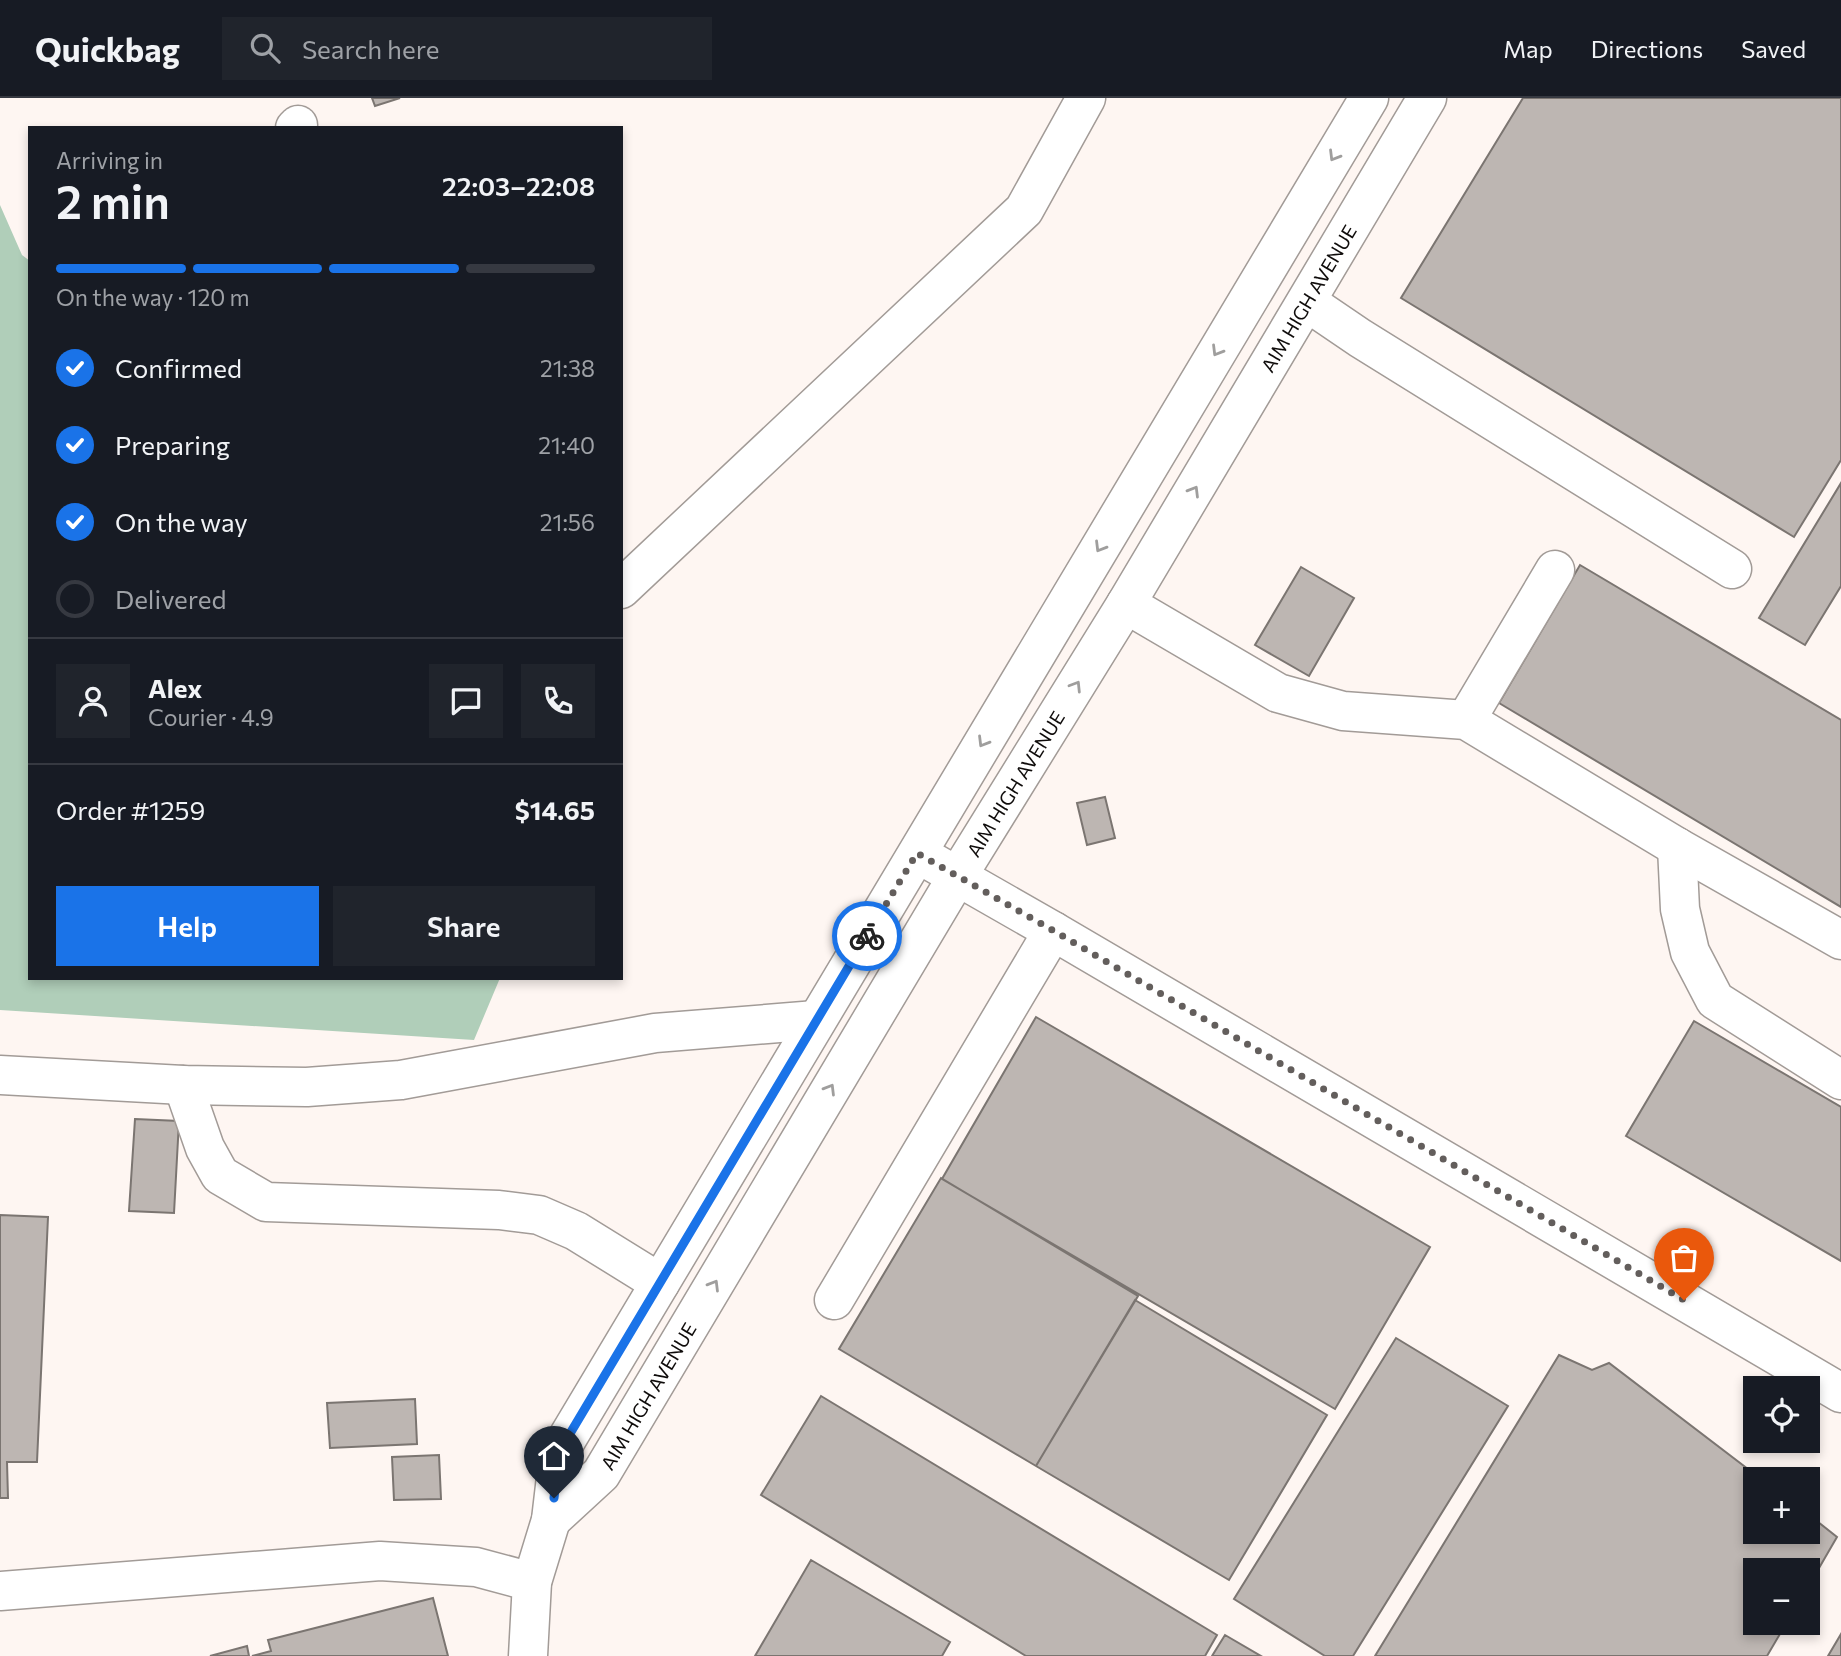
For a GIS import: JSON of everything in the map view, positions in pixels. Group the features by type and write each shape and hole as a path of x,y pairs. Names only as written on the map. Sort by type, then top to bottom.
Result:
{"street":[{"path":"623,587 1024,210 1086,98"},
{"path":"528,1656 532,1582 551,1521 559,1452 1369,98"},
{"name":"AIM HIGH AVENUE","path":"551,1521 601,1474 957,877 1126,604 1427,98"},
{"path":"1307,302 1360,338 1732,569"},
{"path":"1466,720 1555,570"},
{"path":"1126,604 1278,693 1343,711 1466,720 1677,847 1841,940"},
{"path":"1677,847 1680,909 1690,952 1715,1000 1841,1080"},
{"path":"917,853 1841,1394"},
{"path":"834,1300 1054,931"},
{"path":"0,1074 183,1085 307,1087 401,1080 655,1034 816,1020"},
{"path":"183,1085 205,1148 220,1175 266,1202 499,1210 539,1215 576,1231 660,1283"},
{"path":"0,1591 380,1561 476,1567 532,1582"}],"green space":[{"path":"0,205 22,255 28,260 28,980 499,980 474,1040 0,1010"}],"building":[{"path":"372,98 400,98 375,106"},
{"path":"1523,98 1841,98 1841,460 1794,537 1401,298"},
{"path":"1841,483 1841,586 1805,645 1759,618"},
{"path":"1580,565 1841,720 1841,907 1499,703"},
{"path":"1301,567 1354,598 1309,676 1255,645"},
{"path":"1105,797 1115,838 1087,845 1077,803"},
{"path":"1036,1017 1430,1247 1335,1409 942,1179"},
{"path":"1694,1021 1841,1107 1841,1261 1626,1136"},
{"path":"135,1119 179,1121 174,1213 129,1211"},
{"path":"941,1178 1138,1296 1036,1466 839,1349"},
{"path":"0,1215 48,1217 37,1462 7,1462 8,1498 0,1498"},
{"path":"1135,1300 1327,1415 1229,1580 1036,1466"},
{"path":"1396,1338 1508,1406 1353,1656 1325,1656 1234,1599"},
{"path":"1559,1355 1592,1370 1609,1363 1745,1467 1743,1467 1743,1544 1820,1544 1820,1524 1837,1537 1820,1566 1820,1558 1743,1558 1743,1635 1779,1635 1767,1656 1375,1656"},
{"path":"821,1396 1217,1635 1205,1656 1026,1656 761,1495"},
{"path":"415,1399 417,1444 330,1448 327,1403"},
{"path":"439,1455 441,1499 394,1500 392,1457"},
{"path":"811,1560 950,1642 942,1656 755,1656"},
{"path":"433,1598 448,1656 252,1656 271,1651 268,1640"},
{"path":"1841,1634 1841,1656 1828,1656"},
{"path":"1225,1635 1261,1656 1212,1656"},
{"path":"247,1646 249,1656 210,1656"}],"way so far":[{"path":"867,936 917,853 1684,1300"}],"route":[{"path":"554,1498 559,1452 867,936"}]}
